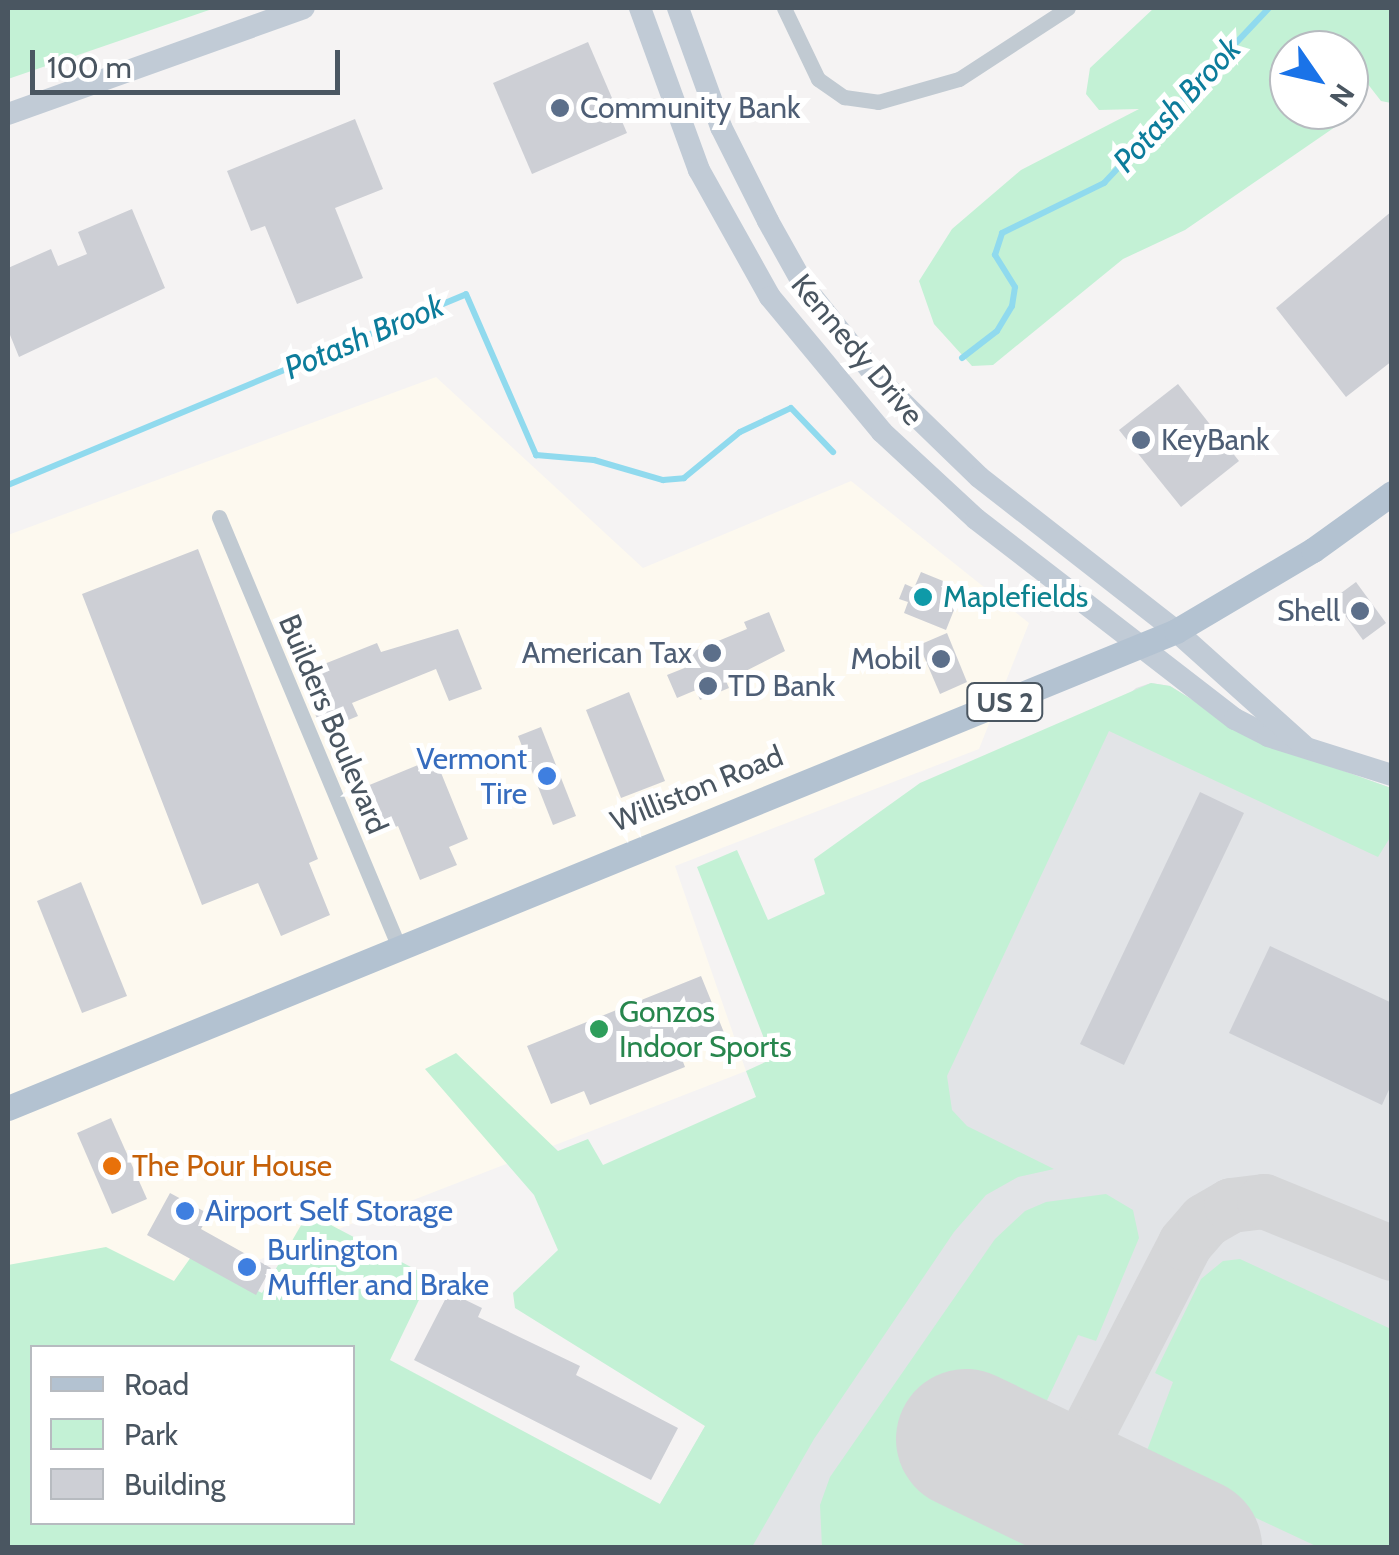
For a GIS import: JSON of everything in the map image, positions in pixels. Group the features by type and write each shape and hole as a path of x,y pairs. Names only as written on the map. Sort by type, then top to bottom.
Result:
{"main road":[{"path":"8,114 304,8"},
{"name":"Kennedy Drive","path":"640,8 698,170 770,297 862,412 933,479 1234,719 1306,748 1392,775"},
{"name":"Kennedy Drive","path":"678,8 721,127 806,288 897,400 979,477 1176,630 1306,748"},
{"path":"933,479 979,477"},
{"name":"Williston Road","path":"8,1108 400,950 721,812 1143,645 1176,630 1312,550 1392,493"}],"street":[{"path":"784,8 818,79 844,97 878,102 960,80 1068,8"},
{"name":"Builders Boulevard","path":"219,517 400,950"}],"shaded area":[{"path":"436,377 643,568 851,481 1029,623 979,749 675,866 746,1071 39,1345 30,1345 30,1348 8,1357 8,535"},
{"path":"1151,683 1170,686 1257,740 1391,788 1391,1547 574,1548 660,1504 876,1133 998,809 1136,688"}],"green space":[{"path":"8,8 215,8 8,79"},
{"path":"1154,8 1391,8 1391,103 1381,101 1369,86 1369,30 1269,30 1269,130 1331,130 1185,230 1123,259 993,365 972,366 934,324 919,281 952,229 1021,170 1139,109 1099,110 1086,94 1090,68"},
{"path":"1151,683 1170,686 1257,740 1391,788 1391,836 1378,857 1109,731 947,1076 952,1110 967,1126 1054,1169 1018,1177 986,1195 954,1232 814,1439 752,1547 8,1547 8,1265 106,1247 174,1281 191,1257 262,1293 308,1213 430,1277 390,1360 660,1504 705,1426 515,1308 513,1293 558,1250 534,1195 425,1069 456,1053 558,1151 588,1139 603,1165 756,1097 746,1071 772,1059 697,867 737,850 768,920 825,894 814,859 920,783"},
{"path":"1106,1194 1133,1210 1139,1238 1096,1341 1078,1335 1040,1415 989,1389 944,1488 1067,1547 822,1547 820,1505 830,1477 995,1239 1025,1211 1046,1202"},
{"path":"1240,1259 1391,1329 1391,1547 1318,1547 1171,1478 1146,1453 1173,1382 1155,1373 1201,1279 1223,1261"}],"building":[{"name":"Community Bank","path":"588,42 627,133 532,174 493,83"},
{"path":"355,119 383,189 335,208 363,278 297,304 265,226 251,231 227,171"},
{"path":"132,209 165,288 19,357 8,330 8,268 51,249 58,266 87,254 78,232"},
{"path":"1392,211 1392,361 1346,397 1276,308"},
{"path":"1178,384 1239,461 1181,507 1119,430"},
{"path":"198,549 318,859 309,863 330,915 281,936 258,883 202,905 82,594"},
{"name":"Maplefields","path":"921,572 948,583 944,601 956,605 946,630 904,613 908,602 899,599 905,584 914,588"},
{"name":"Shell","path":"1356,582 1386,623 1363,640 1333,599"},
{"path":"769,612 785,651 726,681 729,688 700,700 696,690 677,698 667,675 687,667 682,656 747,629 744,622"},
{"path":"458,629 482,689 449,701 436,669 352,703 358,716 322,731 299,674 377,643 381,652"},
{"name":"Mobil","path":"947,633 967,682 940,694 919,645"},
{"path":"629,692 665,781 621,798 586,710"},
{"name":"Vermont Tire","path":"541,727 576,816 553,825 518,736"},
{"path":"435,758 468,839 449,847 457,865 420,880 398,826 385,831 367,786"},
{"path":"1200,792 1244,813 1124,1065 1080,1044"},
{"path":"81,882 127,996 82,1013 37,901"},
{"path":"1270,946 1392,1003 1392,1083 1382,1105 1229,1033"},
{"path":"701,976 725,1035 680,1054 685,1067 590,1105 584,1091 551,1104 527,1046"},
{"name":"The Pour House","path":"111,1118 147,1199 112,1214 77,1133"},
{"path":"170,1193 209,1214 201,1229 271,1268 256,1295 147,1235"},
{"path":"449,1292 482,1308 478,1317 580,1366 576,1375 678,1428 651,1480 414,1360"}],"waterway":[{"name":"Potash Brook","path":"962,358 997,331 1012,306 1015,287 995,255 1002,233 1104,183 1269,8"},
{"name":"Potash Brook","path":"8,485 466,294 536,455 594,460 663,480 684,478 740,432 791,408 833,452"}],"taxiway":[{"path":"1157,1531 1096,1488 1085,1463 1085,1437 1185,1243 1205,1220 1231,1205 1264,1201 1392,1253"}],"runway":[{"path":"966,1439 1192,1548"}],"place":[{"name":"Community Bank","path":"560,108"},
{"name":"KeyBank","path":"1141,440"},
{"name":"Maplefields","path":"923,597"},
{"name":"Shell","path":"1360,611"},
{"name":"American Tax","path":"712,653"},
{"name":"Mobil","path":"941,659"},
{"name":"TD Bank","path":"708,686"},
{"name":"Vermont Tire","path":"547,776"},
{"name":"Gonzos Indoor Sports","path":"599,1029"},
{"name":"The Pour House","path":"112,1166"},
{"name":"Airport Self Storage","path":"185,1211"},
{"name":"Burlington Muffler and Brake","path":"247,1267"}]}
